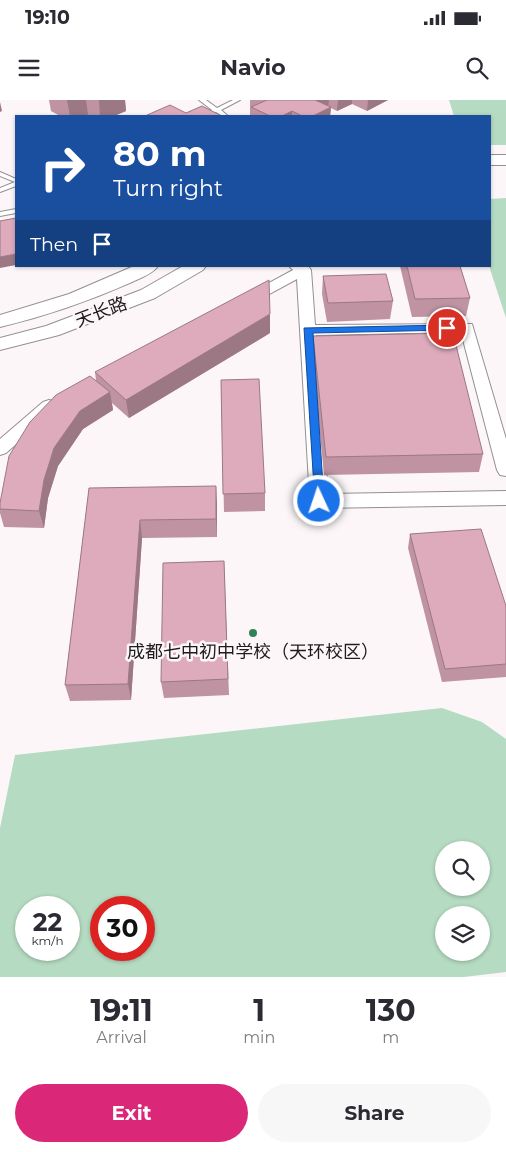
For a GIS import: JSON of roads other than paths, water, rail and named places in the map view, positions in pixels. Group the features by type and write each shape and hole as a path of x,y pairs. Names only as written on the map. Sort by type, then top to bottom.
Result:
{"street":[{"path":"491,160 506,160"},
{"path":"491,174 506,173"},
{"name":"天长路","path":"0,321 31,314 120,280 147,267"},
{"name":"天长路","path":"0,344 52,331 148,294 195,267"},
{"path":"234,307 300,268 308,330 319,501 506,498"},
{"path":"308,330 467,328 506,470"},
{"path":"0,449 50,405 59,400"}],"lane":[{"path":"202,100 224,115"},
{"path":"200,115 217,110 237,100"},
{"path":"0,174 15,182"},
{"path":"0,190 15,183"},
{"path":"0,214 15,211"}],"place":[{"name":"成都七中初中学校（天环校区）","path":"253,633"}]}
